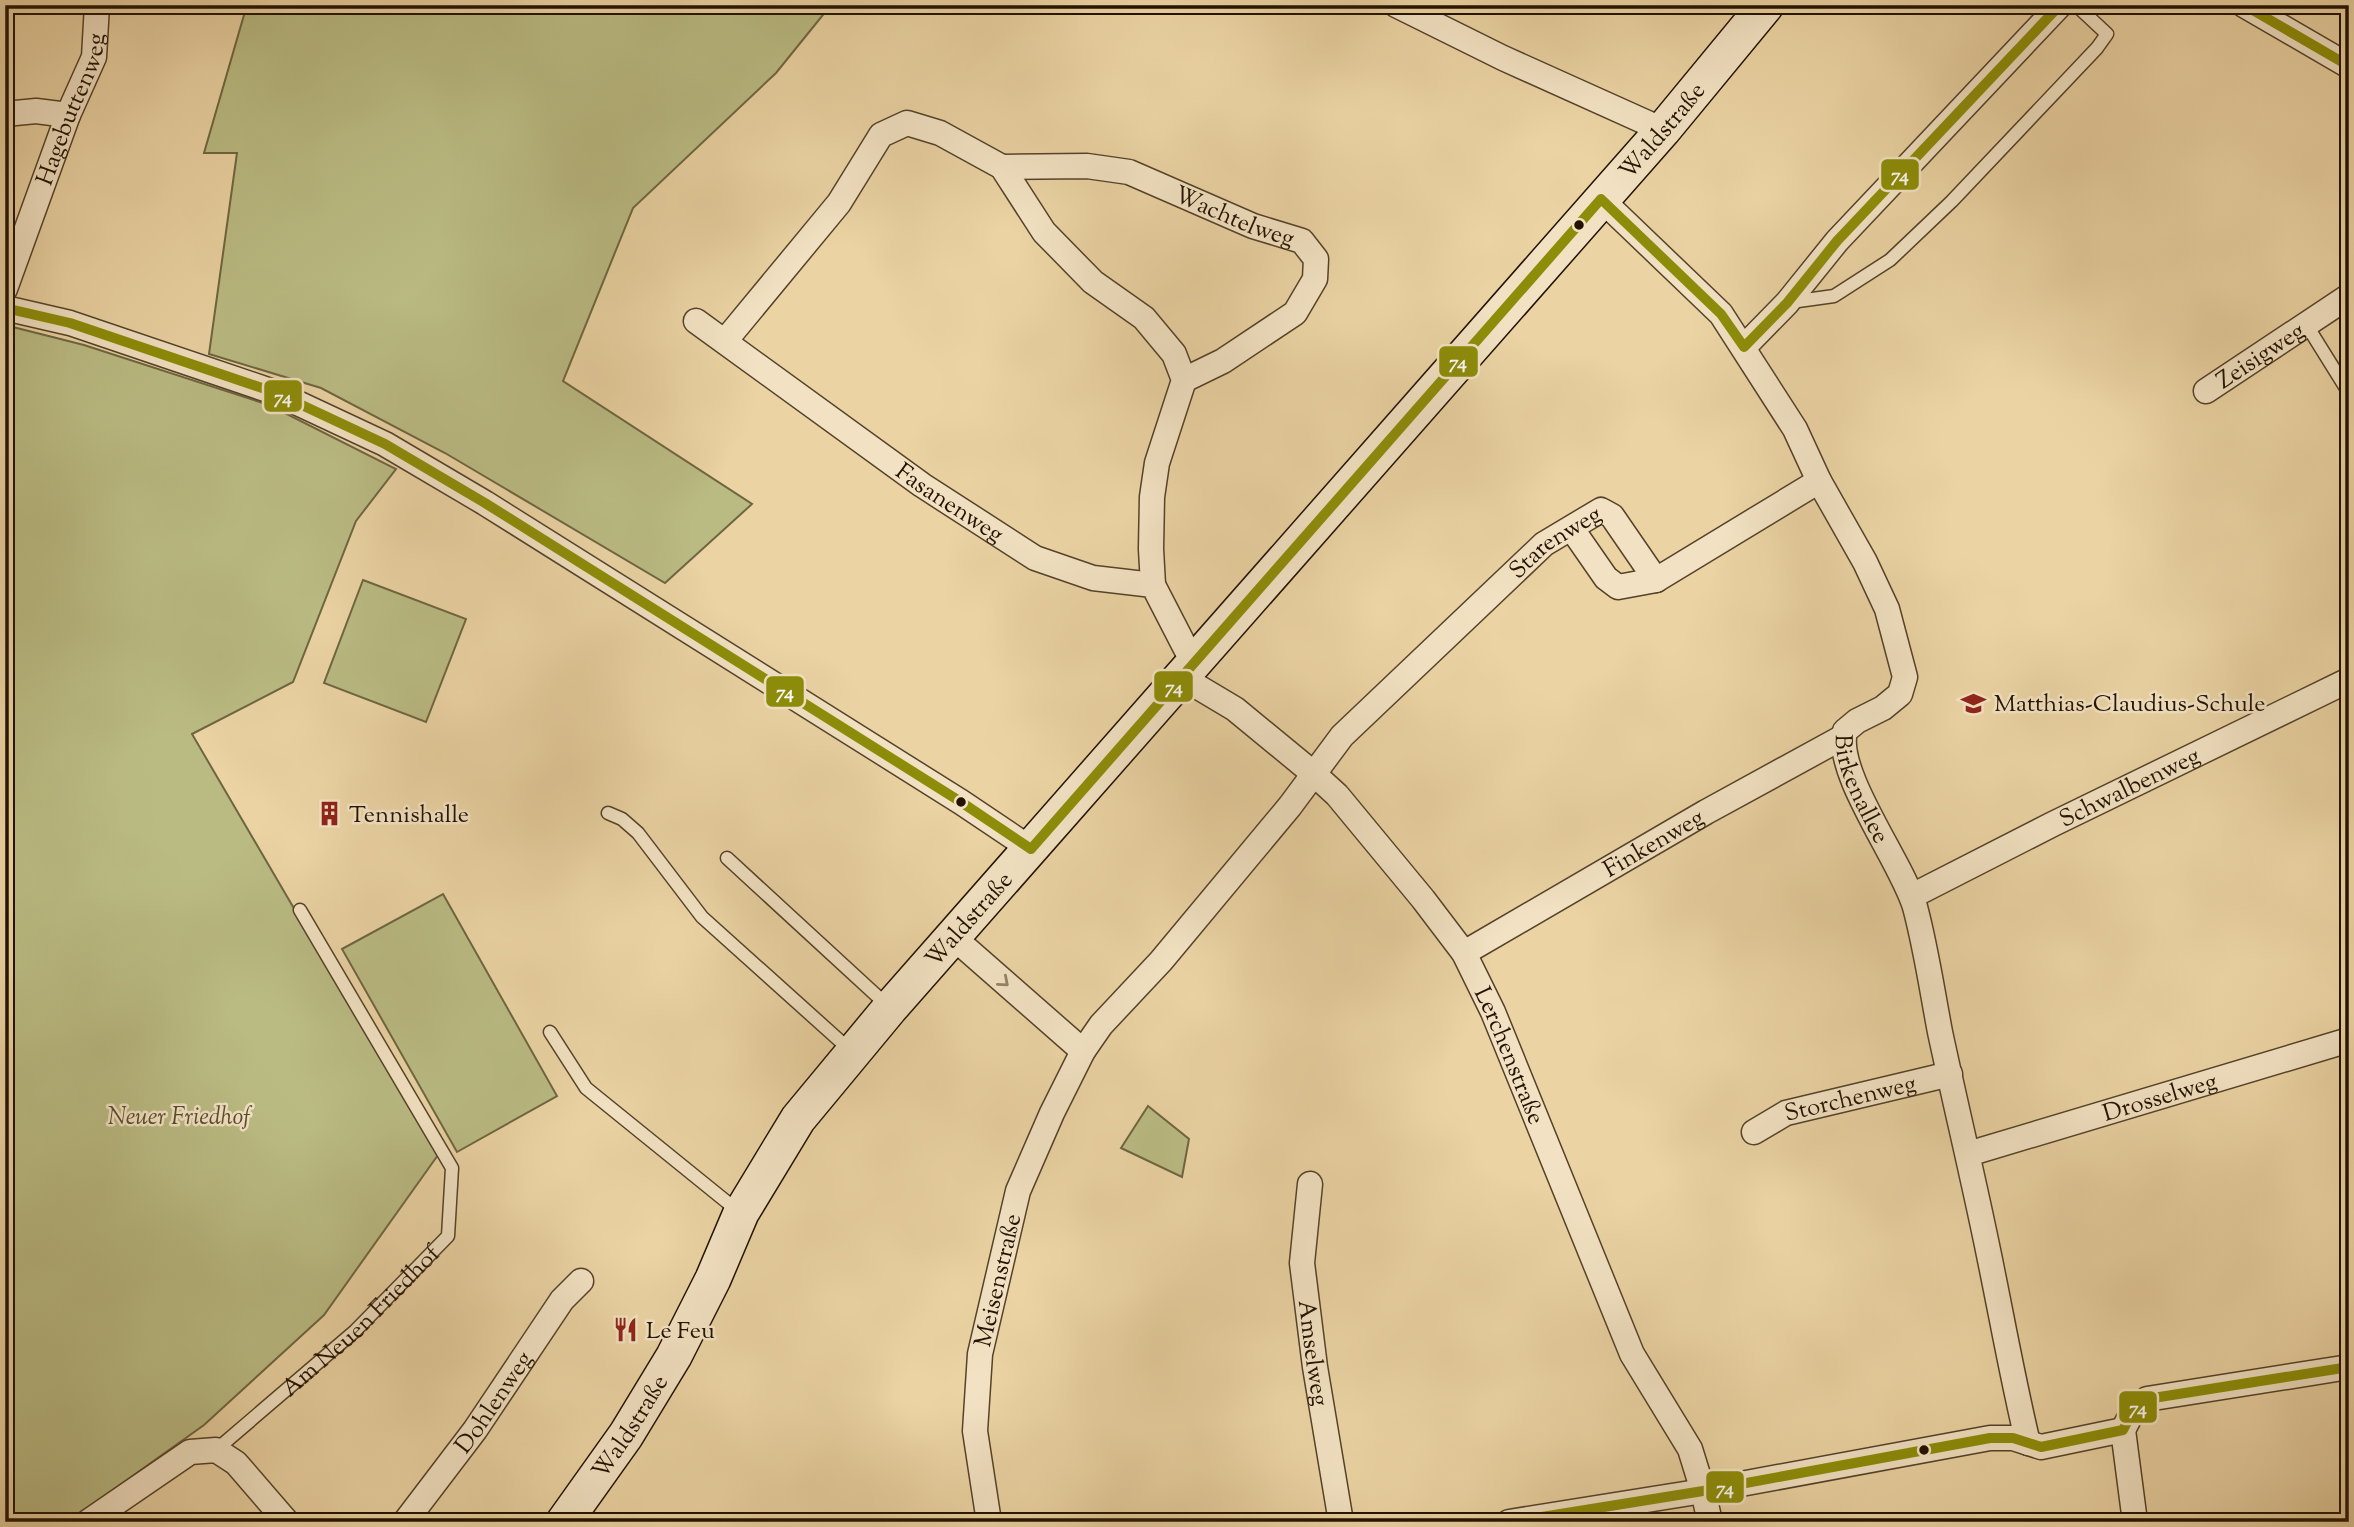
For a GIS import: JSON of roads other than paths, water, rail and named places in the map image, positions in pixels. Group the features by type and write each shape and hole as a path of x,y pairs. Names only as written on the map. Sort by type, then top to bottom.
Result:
{"street":[{"name":"Hagebuttenweg","path":"5,289 68,115 94,57 97,5"},
{"path":"1396,5 1503,58 1663,130"},
{"name":"Waldstraße","path":"564,1522 626,1435 674,1356 713,1279 741,1213 798,1119 890,1008 1663,130 1766,5"},
{"path":"1744,347 1787,303 1837,241 2060,5"},
{"path":"2244,5 2349,66"},
{"path":"5,114 36,110 68,115"},
{"name":"Wachtelweg","path":"725,341 838,203 881,135 907,123 940,133 1002,167 1044,232 1093,282 1144,318 1174,354 1184,380 1223,360 1295,313 1315,279 1316,259 1302,241 1253,226 1129,172 1087,166 1002,167"},
{"name":"Birkenallee","path":"1601,199 1721,314 1795,429 1818,481 1865,562 1887,609 1905,677 1900,694 1883,708 1857,721 1845,731 1843,747 1850,774 1912,896 1924,939 2014,1387 2028,1443"},
{"name":"Zeisigweg","path":"2206,391 2349,296"},
{"path":"5,308 70,323 263,388 385,444 485,503 961,802 1031,849"},
{"name":"Fasanenweg","path":"696,321 922,485 1035,558 1093,578 1153,585"},
{"path":"1184,380 1157,463 1151,549 1153,585 1186,649 1189,670"},
{"path":"1572,529 1606,578 1618,587 1656,580 1818,481"},
{"name":"Starenweg","path":"1314,774 1342,736 1544,544 1572,529 1577,523 1601,510 1612,516 1656,580"},
{"name":"Lerchenstraße","path":"1189,670 1337,795 1464,953 1493,1012 1632,1354 1690,1449 1710,1522"},
{"name":"Schwalbenweg","path":"1912,896 2349,680"},
{"name":"Finkenweg","path":"1464,953 1706,811 1843,737"},
{"name":"Meisenstraße","path":"989,1522 975,1432 980,1354 1018,1191 1052,1113 1083,1052 1101,1025 1161,961 1314,774"},
{"path":"953,937 1083,1052"},
{"name":"Drosselweg","path":"1968,1154 2349,1040"},
{"name":"Storchenweg","path":"1754,1132 1786,1113 1950,1074"},
{"name":"Amselweg","path":"1310,1184 1302,1263 1315,1367 1341,1522"},
{"name":"Dohlenweg","path":"405,1522 475,1430 562,1300 580,1281"},
{"path":"2135,1522 2123,1430 2133,1411 2147,1399 2349,1367"},
{"path":"1510,1522 1703,1491 1990,1438 2013,1437 2042,1447 2123,1430"},
{"path":"216,1450 236,1462 287,1522"},
{"name":"Am Neuen Friedhof","path":"88,1522 190,1452 216,1450"}],"lane":[{"path":"1787,303 1835,296 1890,260 1952,201 2108,34 2076,5"},
{"path":"2306,324 2349,393"},
{"path":"608,813 622,819 638,832 702,916 853,1053"},
{"path":"727,858 890,1008"},
{"name":"Am Neuen Friedhof","path":"216,1450 355,1331 449,1236 452,1168 300,910"},
{"path":"550,1032 586,1088 741,1213"}],"place":[{"name":"Matthias-Claudius-Schule","path":"1974,703"},
{"name":"Tennishalle","path":"329,814"},
{"name":"Le Feu","path":"626,1330"}],"park label":[{"name":"Neuer Friedhof","path":"179,1116"}]}
